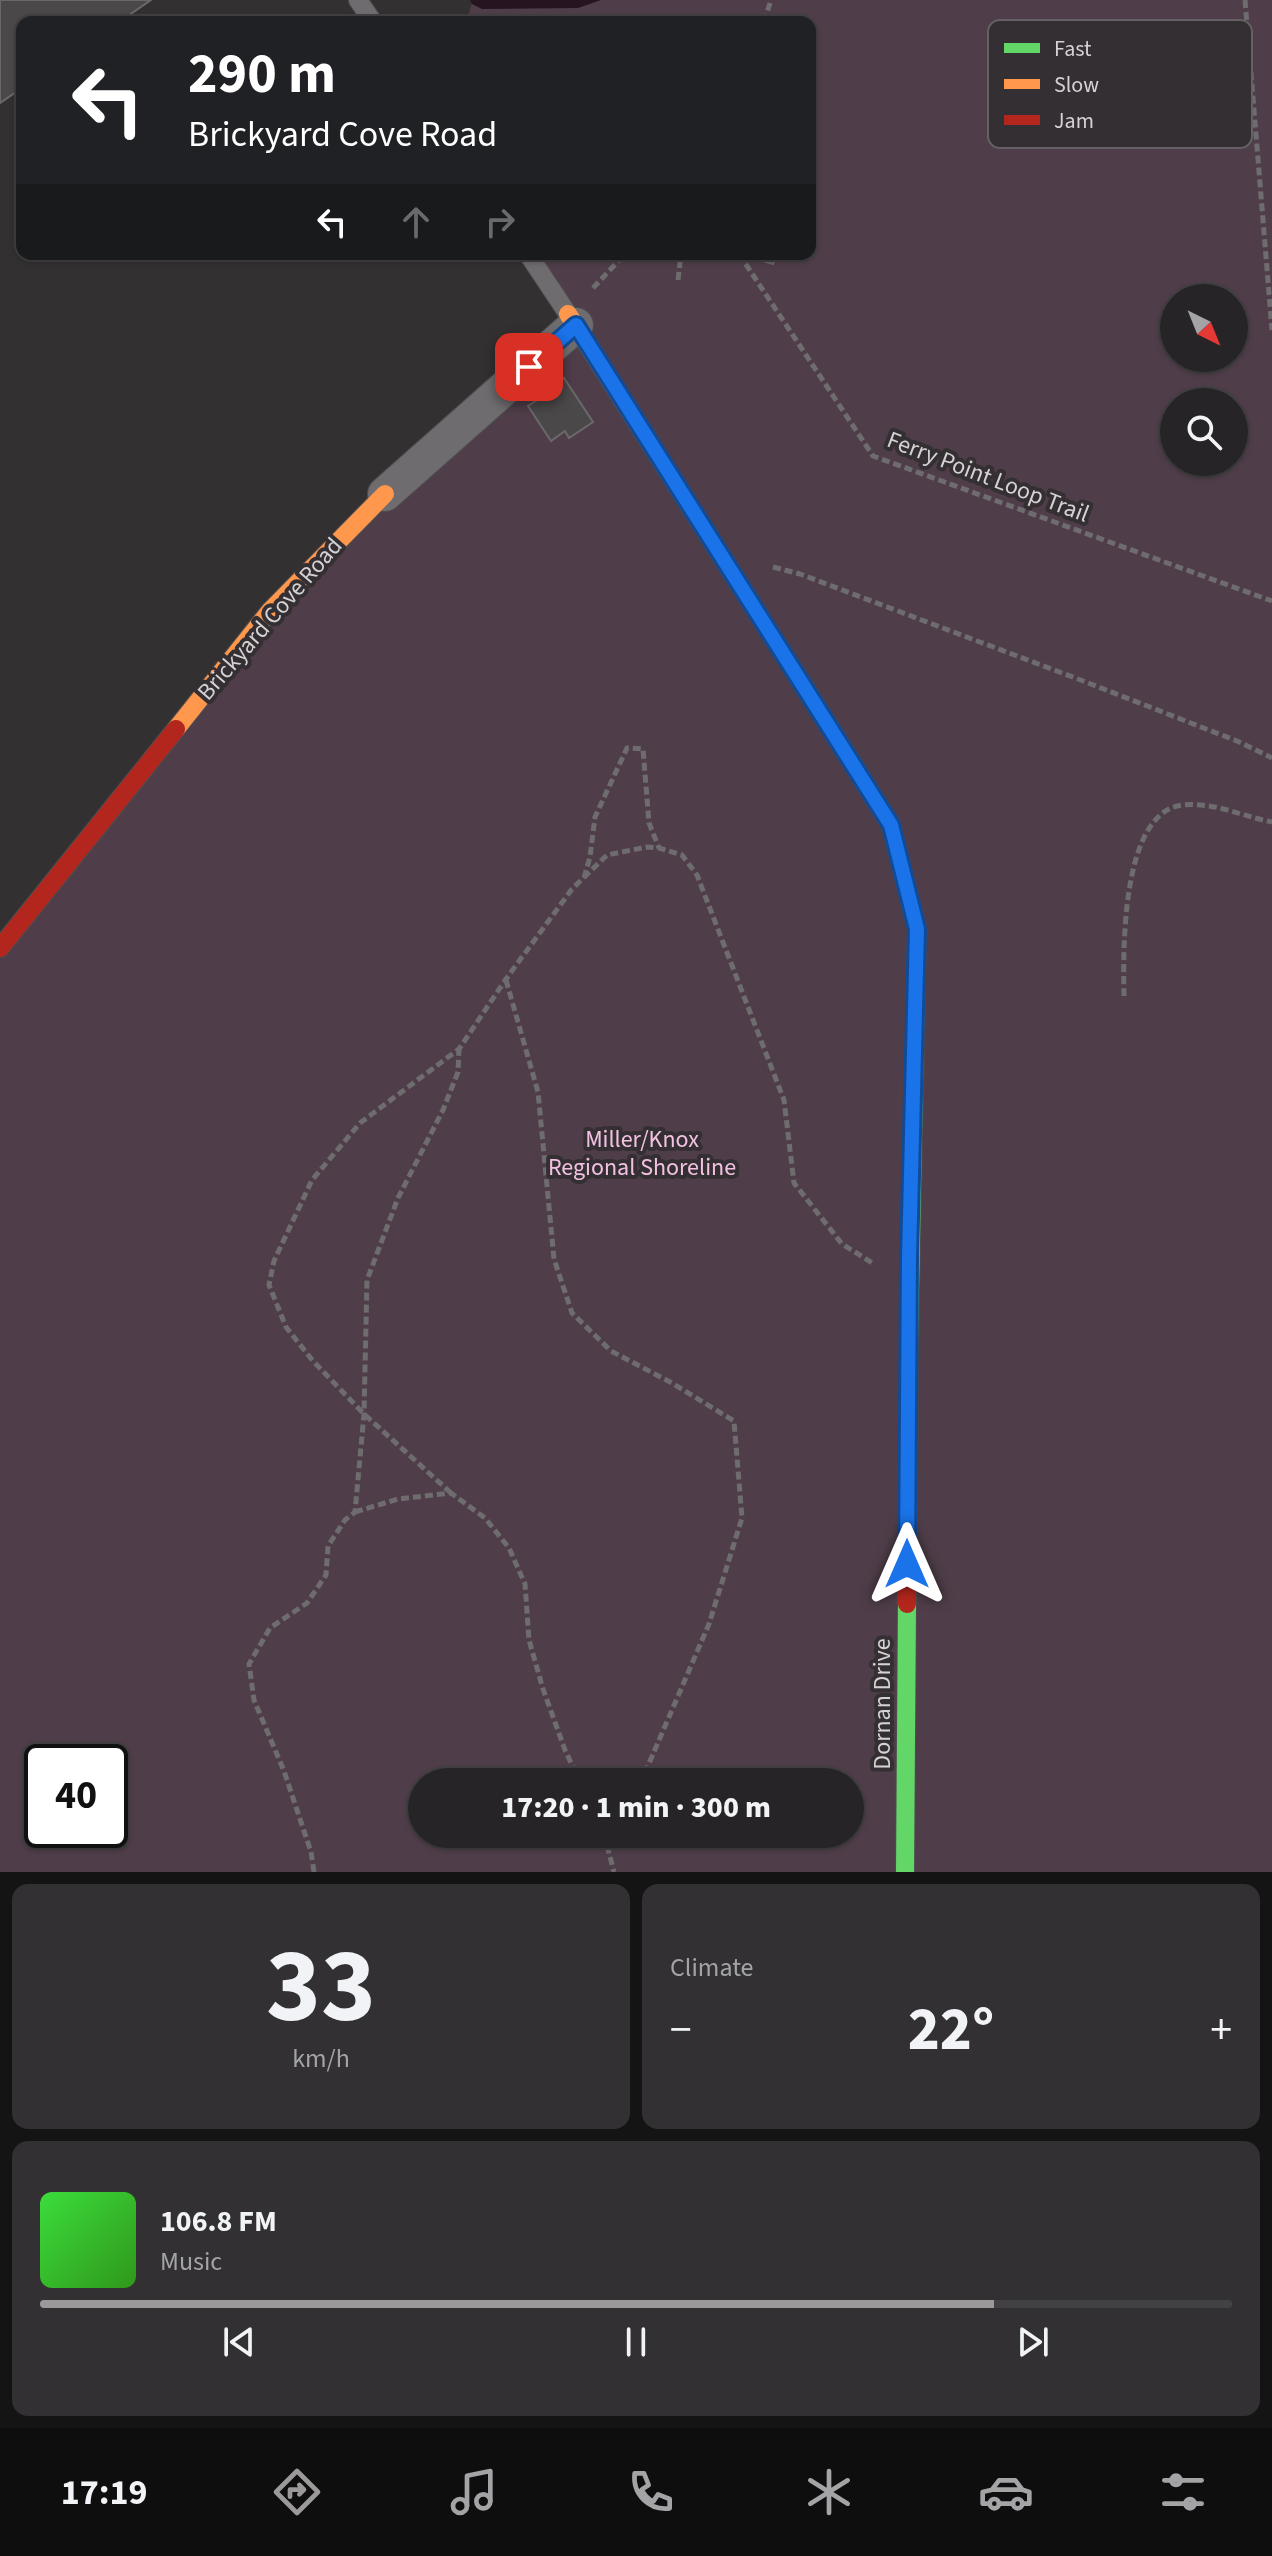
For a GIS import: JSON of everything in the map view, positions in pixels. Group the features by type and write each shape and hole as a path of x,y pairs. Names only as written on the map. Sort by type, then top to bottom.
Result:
{"street":[{"name":"Brickyard Cove Road","path":"0,948 270,611 385,494 572,319"},
{"name":"Dornan Drive","path":"572,319 891,825 917,929 909,1288 905,1872"}],"lane":[{"name":"Dornan Drive","path":"532,260 572,319"}],"path":[{"path":"1245,0 1247,20"},
{"path":"1252,86 1272,330"},
{"path":"572,319 620,260"},
{"path":"678,280 680,260"},
{"name":"Ferry Point Loop Trail","path":"743,260 873,456 1272,601"},
{"path":"718,552 815,579 1237,741 1272,758"},
{"path":"583,879 590,857 595,817 627,748 643,749 649,823 659,848"},
{"path":"1124,996 1123,949 1134,864 1145,834 1161,813 1179,805 1206,805 1272,822"},
{"path":"573,1768 543,1689 529,1640 525,1584 509,1548 485,1518 451,1493 364,1414 313,1361 286,1327 269,1285 274,1261 312,1180 360,1123 459,1049 572,889 607,855 647,847 659,848 682,855 697,875 784,1100 794,1183 842,1244 909,1288"},
{"path":"506,979 538,1092 554,1259 572,1313 611,1351 734,1421 742,1518 709,1624 647,1768"},
{"path":"355,1512 364,1414 367,1280 398,1198 458,1072 459,1049"},
{"path":"314,1872 311,1852 284,1771 254,1700 249,1664 270,1628 307,1603 326,1575 328,1546 345,1520 355,1512 398,1499 451,1493"},
{"path":"609,1848 614,1872"}],"green space":[{"name":"Miller/Knox Regional Shoreline","path":"473,0 1272,0 1272,1872 0,1872 0,948 270,611 576,325 532,260 816,260 816,16 468,16"}],"shaded area":[{"path":"470,0 601,0 578,8 482,9"}],"building":[{"path":"0,0 151,0 128,16 16,16 16,92 0,103"},
{"path":"564,378 593,422 569,438 565,431 551,441 528,406"}],"traffic: fast":[{"path":"808,693 891,825 917,929 909,1343"},
{"path":"905,1872 907,1604"}],"traffic: slow":[{"path":"568,314 808,693"},
{"path":"176,729 270,611 385,494"}],"traffic: jam":[{"path":"0,948 176,729"},
{"path":"907,1604 909,1343"}],"route":[{"path":"529,367 576,325 891,825 917,929 909,1258 907,1564"}]}
